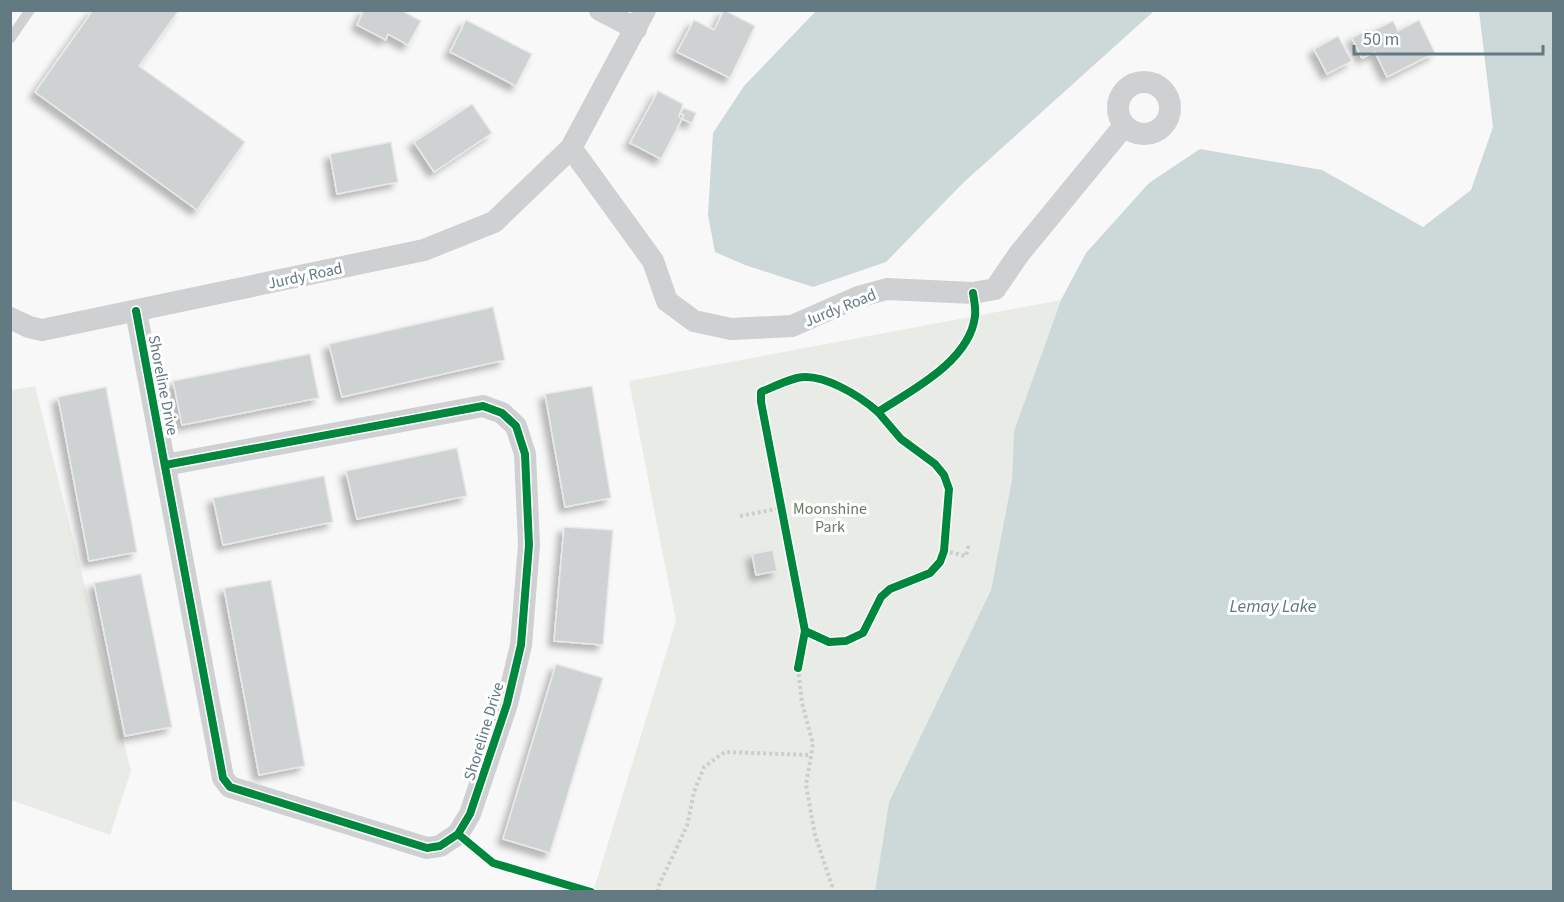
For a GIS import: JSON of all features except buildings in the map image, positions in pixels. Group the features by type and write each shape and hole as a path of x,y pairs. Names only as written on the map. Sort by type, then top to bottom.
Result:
{"street":[{"path":"600,10 641,20"},
{"name":"Jurdy Road","path":"10,318 42,330 424,250 494,222 571,148 641,20"},
{"name":"Jurdy Road","path":"571,148 653,261 667,301 694,321 731,329 792,326 858,297 887,289 973,293 995,289 1019,254 1124,126"},
{"name":"Shoreline Drive","path":"136,311 223,778 230,787 427,848 440,846 458,834 470,814 500,726 521,645 529,545 525,454 516,426 502,413 483,406 165,465"}],"lane":[{"path":"10,39 30,10"}],"path":[{"path":"779,497 783,519"},
{"path":"740,516 781,508"},
{"path":"940,562 945,540"},
{"path":"944,551 966,556 969,543"},
{"path":"800,659 798,668 802,703 813,744 806,785 815,835 832,886 831,891"},
{"path":"658,891 687,826 694,792 704,767 725,752 811,755"}],"green space":[{"name":"Moonshine Park","path":"1061,300 1014,431 1012,479 991,590 889,802 875,891 593,892 676,621 629,381"},
{"path":"35,386 131,771 110,835 11,800 11,390"}],"water":[{"path":"816,11 1154,11 963,183 886,262 813,287 745,265 715,252 708,215 713,133 744,86"},
{"name":"Lemay Lake","path":"1479,11 1553,11 1553,891 875,891 889,802 991,590 1012,479 1014,431 1061,300 1086,253 1149,183 1200,149 1322,170 1423,227 1471,190 1493,127"}],"cycle path":[{"path":"798,668 805,631 761,402 761,392 784,382 807,377 840,387 878,412 937,373 963,347 971,332 975,316 973,293"},
{"path":"136,311 223,778 230,787 427,848 440,846 458,834 470,814 507,704 521,645 529,545 525,454 516,426 502,413 483,406 165,465"},
{"path":"805,631 829,642 846,641 863,633 881,597 890,589 930,573 940,562 944,551 949,489 944,475 935,464 901,439 878,412"},
{"path":"458,834 493,863 591,892"}]}
